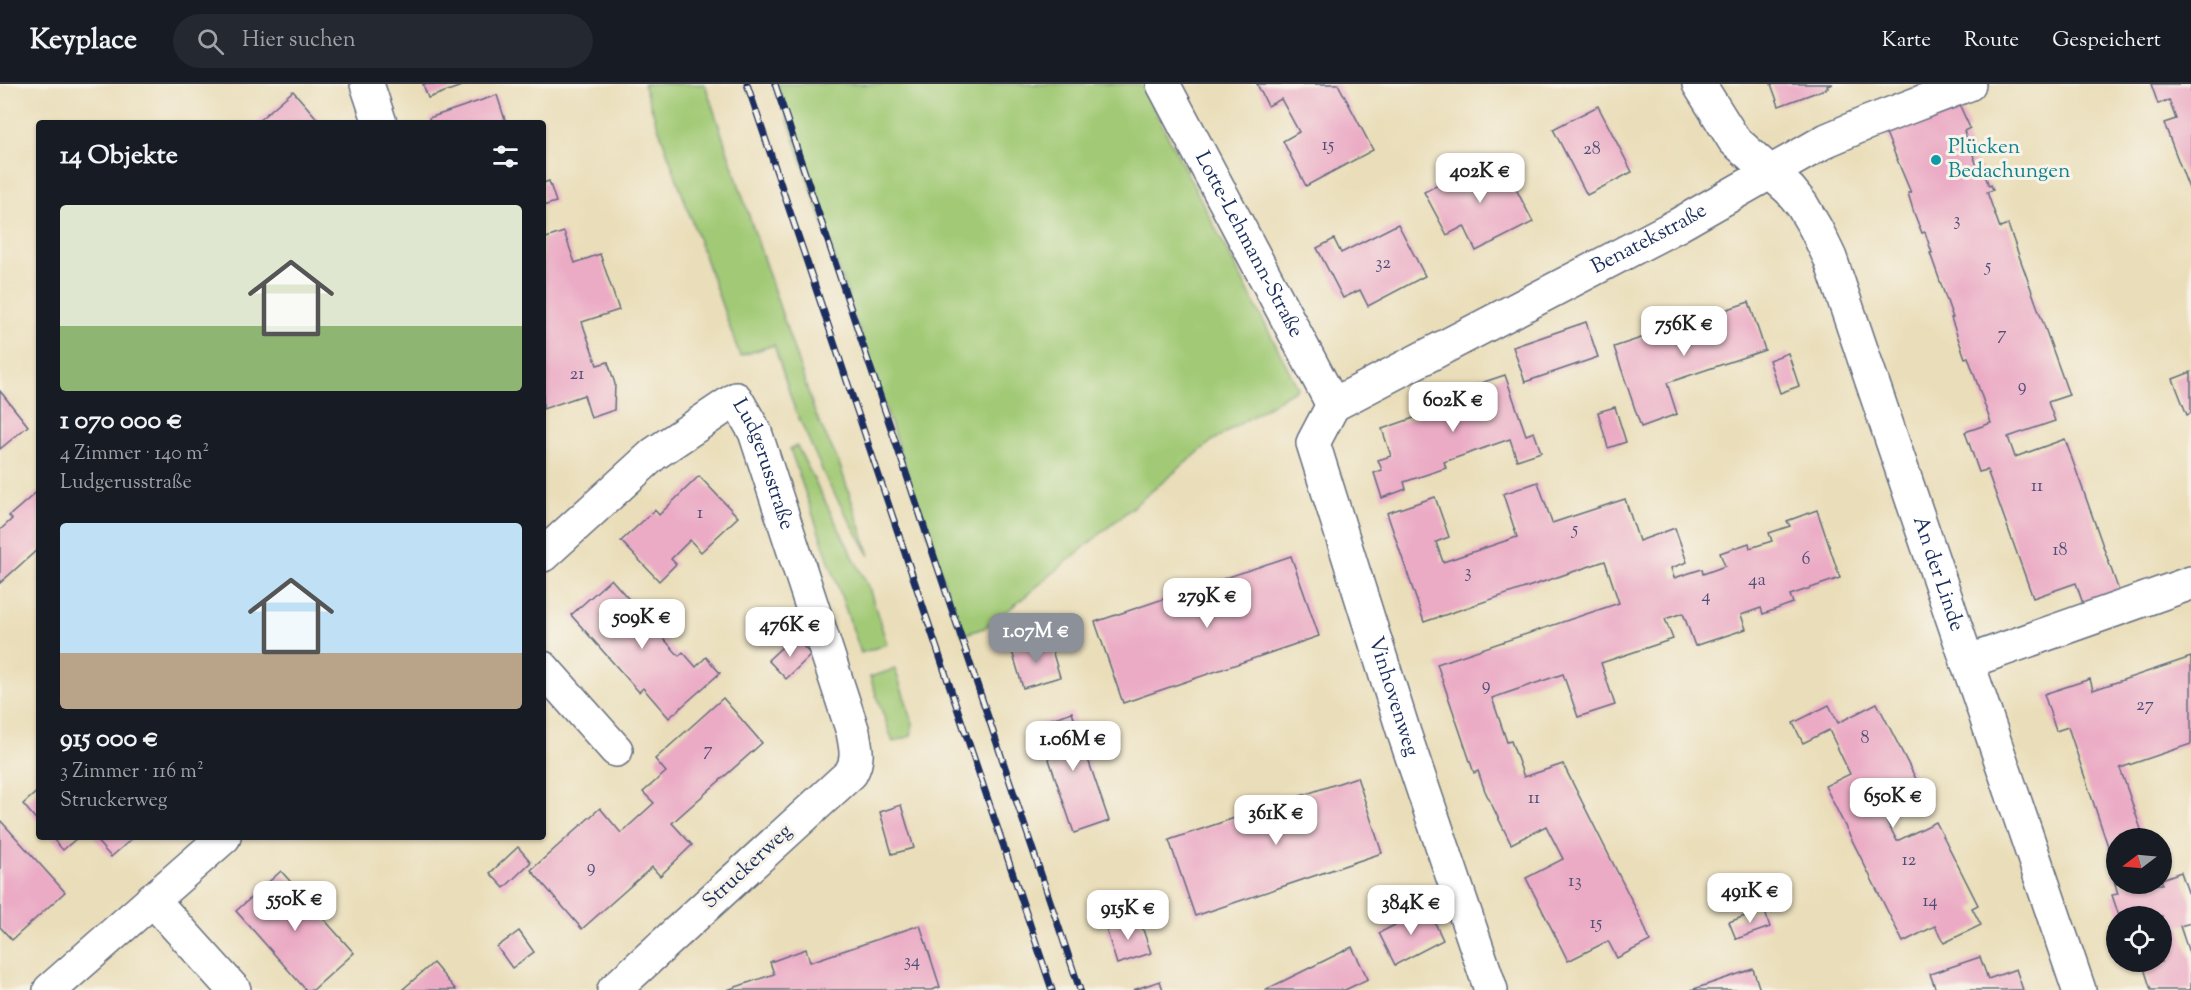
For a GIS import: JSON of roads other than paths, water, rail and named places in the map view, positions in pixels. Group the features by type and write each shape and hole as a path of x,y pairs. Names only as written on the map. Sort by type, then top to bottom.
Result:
{"street":[{"path":"367,84 379,120"},
{"name":"Lotte-Lehmann-Straße","path":"1163,84 1333,405"},
{"name":"An der Linde","path":"1699,84 1734,140 1790,190 1802,205 1830,258 2079,990"},
{"name":"Benatekstraße","path":"1333,405 1678,225 1827,140 1970,84"},
{"name":"Ludgerusstraße","path":"546,552 654,454 736,399 754,432 853,732"},
{"name":"Vinhovenweg","path":"1333,405 1313,443 1404,733 1491,990"},
{"path":"1967,662 2191,583"},
{"path":"546,671 616,750"},
{"name":"Struckerweg","path":"614,990 851,774 857,758 853,732"},
{"path":"50,990 221,840"},
{"path":"152,900 234,990"}],"railway":[{"path":"747,84 1052,990"},
{"path":"775,84 1080,990"}],"place":[{"name":"Plücken Bedachungen","path":"1936,160"}]}
